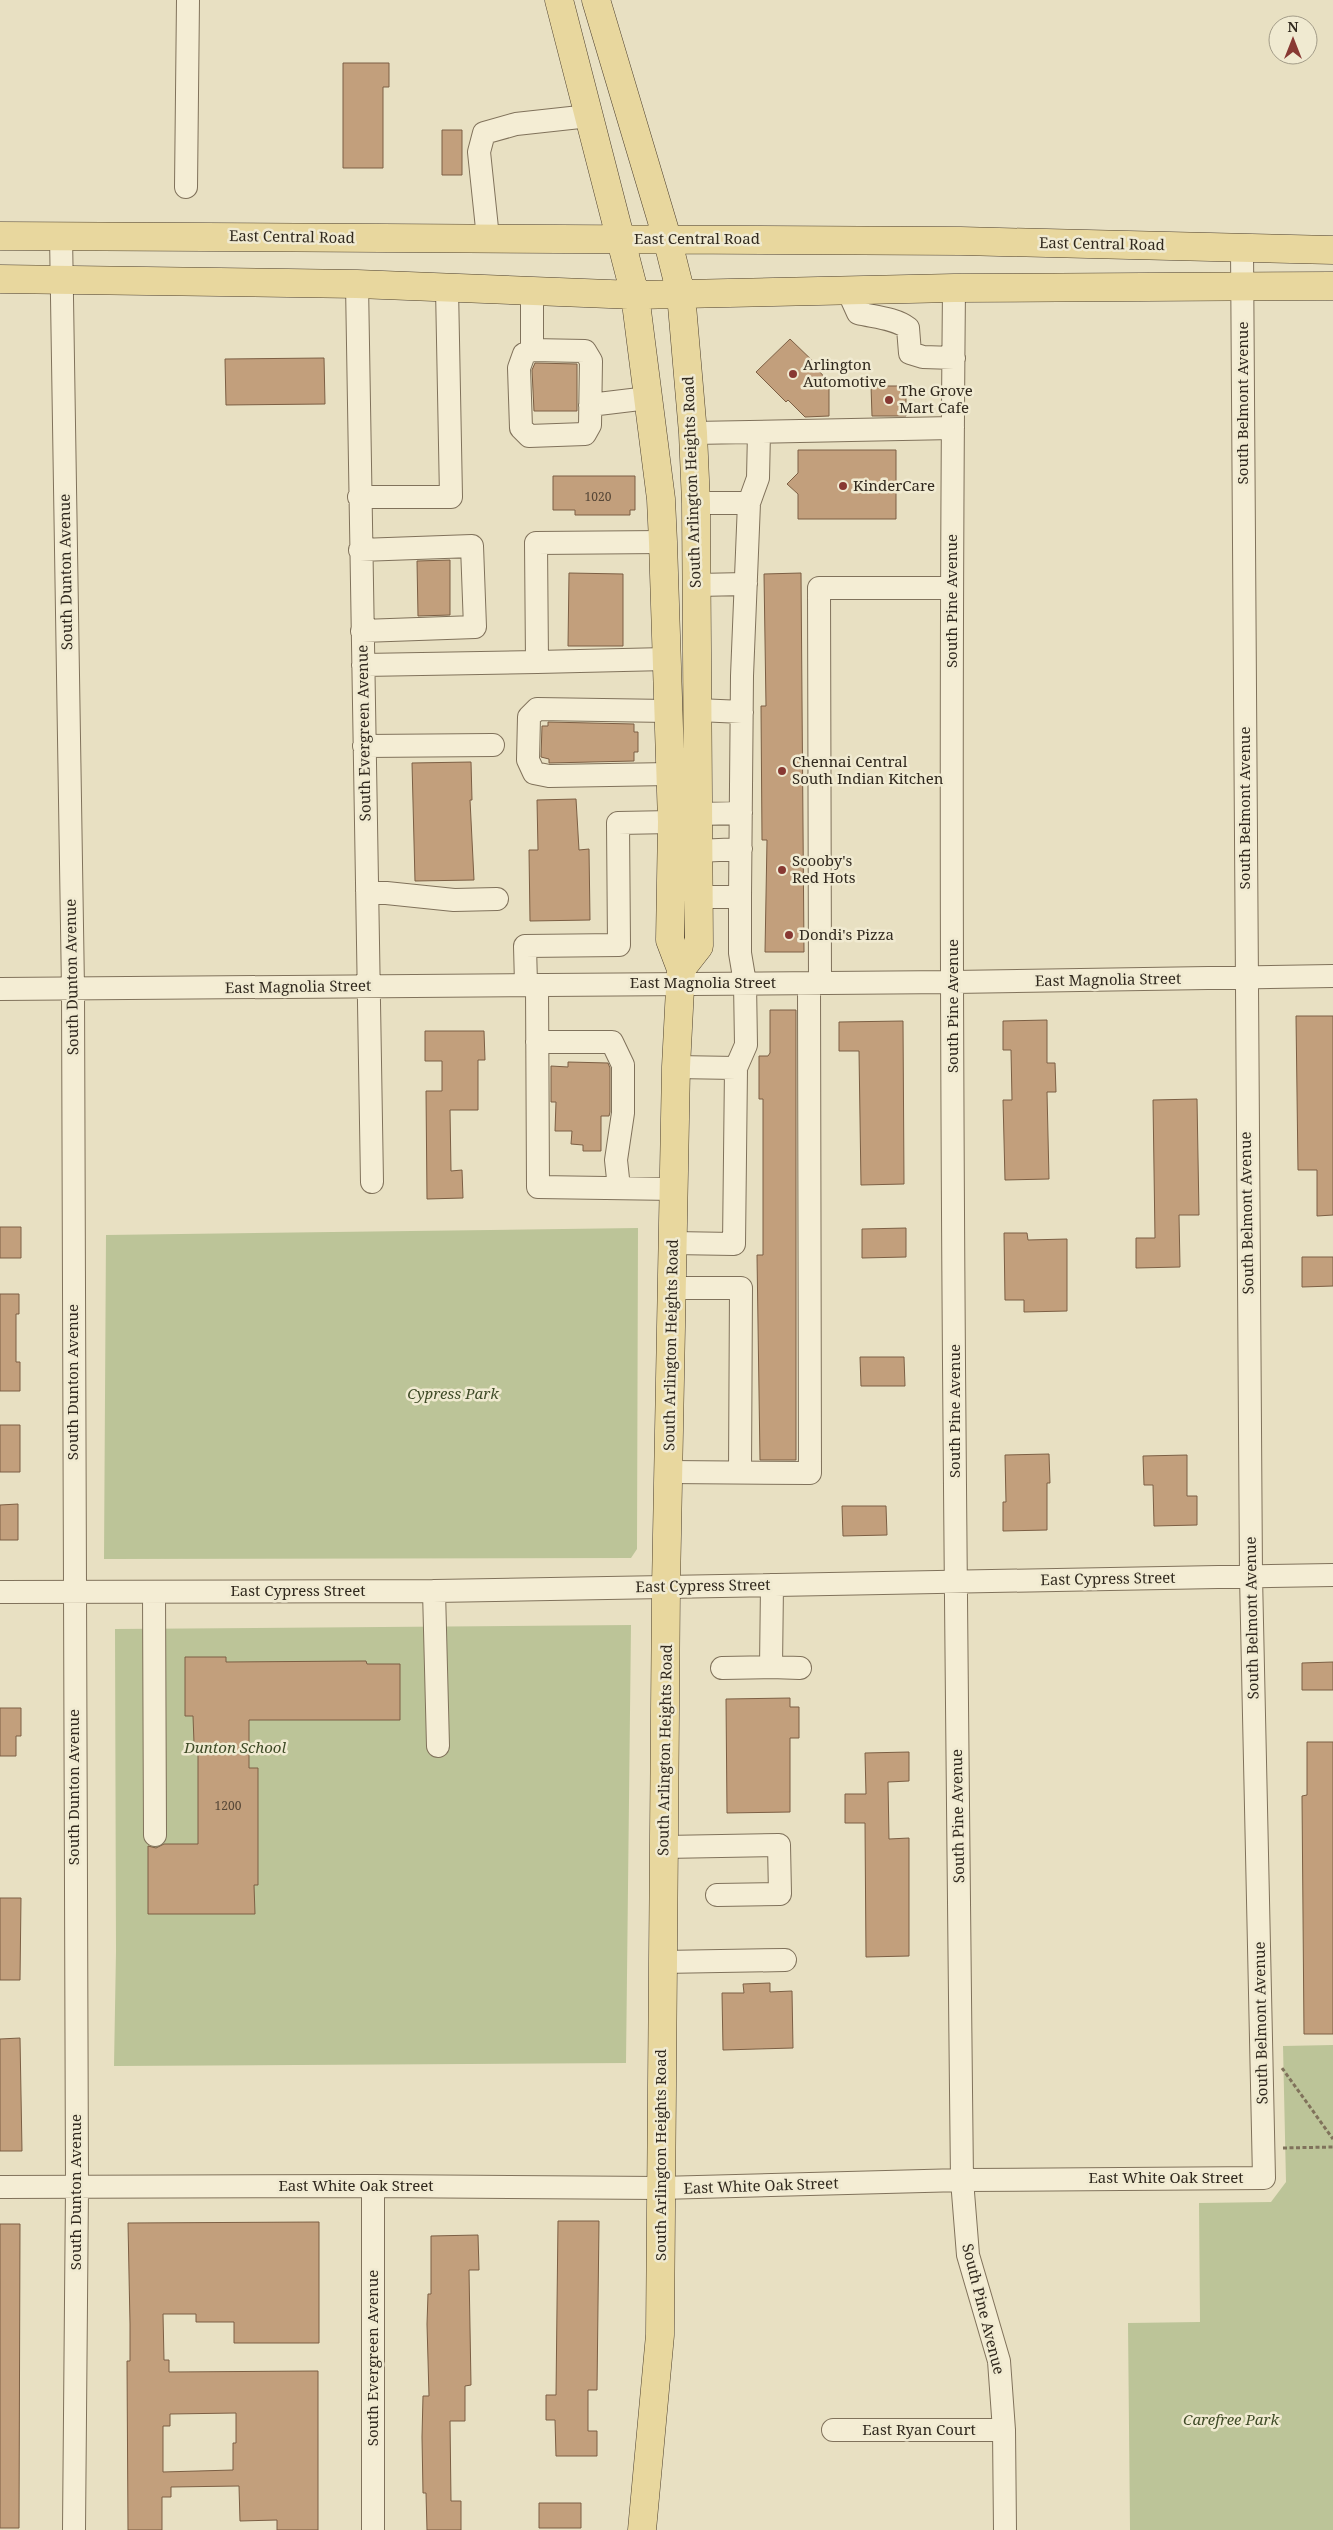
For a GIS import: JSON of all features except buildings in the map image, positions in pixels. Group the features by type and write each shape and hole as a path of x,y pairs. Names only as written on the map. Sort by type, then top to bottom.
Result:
{"main road":[{"name":"South Arlington Heights Road","path":"559,0 635,295 661,499 672,822 670,940 680,976 676,1067 666,1587 660,2334 642,2530"},
{"name":"South Arlington Heights Road","path":"596,0 667,238 680,294 693,433 697,585 699,946 680,976"},
{"path":"0,222 61,235"},
{"name":"East Central Road","path":"61,235 667,238 1333,250"},
{"path":"0,236 61,235"},
{"path":"0,279 357,284 635,295 954,288 1333,286"}],"street":[{"path":"186,187 188,0"},
{"path":"488,238 479,152 484,133 516,124 589,116"},
{"name":"South Dunton Avenue","path":"61,235 73,989 73,1591 77,2187 74,2530"},
{"name":"South Belmont Avenue","path":"1242,248 1250,1576 1264,2178"},
{"name":"South Evergreen Avenue","path":"357,284 359,497 372,1182"},
{"path":"359,497 451,497 447,288"},
{"name":"South Pine Avenue","path":"954,288 952,588 953,982 956,1582 962,2180 968,2255 999,2361 1004,2430 1005,2530"},
{"path":"532,291 532,350"},
{"path":"848,291 858,313 880,319 900,321 908,328 910,352 923,357 954,358"},
{"path":"532,350 585,351 591,361 590,425 585,434 529,436 521,428 519,368 524,354 532,350"},
{"path":"590,405 648,398"},
{"path":"693,433 953,428"},
{"path":"673,1243 734,1244 736,1068 746,1046 745,983 740,954 742,712 749,503 758,478 759,432"},
{"path":"696,503 749,503"},
{"path":"537,662 536,543 663,542"},
{"path":"360,550 472,546 474,627 362,631"},
{"path":"697,585 746,584"},
{"path":"668,1472 810,1473 819,588 952,588"},
{"path":"363,665 666,660"},
{"path":"668,711 537,709 529,718 528,760 534,773 549,776 670,774"},
{"path":"698,710 742,712"},
{"path":"364,746 493,745"},
{"path":"697,814 741,813"},
{"path":"672,822 618,823 619,945 525,946 537,1042 538,1188 674,1189"},
{"path":"697,851 741,849"},
{"path":"367,891 454,900 498,899"},
{"path":"698,897 740,897"},
{"name":"East Magnolia Street","path":"0,989 531,984 680,976 745,983 1333,976"},
{"path":"537,1042 612,1042 623,1065 623,1113 616,1160 619,1188"},
{"path":"676,1067 736,1068"},
{"path":"672,1288 741,1288 740,1472"},
{"name":"East Cypress Street","path":"0,1592 434,1591 1333,1575"},
{"path":"771,1667 772,1585"},
{"path":"434,1591 438,1746"},
{"path":"154,1592 155,1835"},
{"path":"722,1668 800,1668"},
{"path":"664,1847 779,1845 780,1894 717,1895"},
{"path":"662,1962 785,1960"},
{"name":"East White Oak Street","path":"0,2187 373,2186 660,2188 962,2180 1264,2178"},
{"name":"South Evergreen Avenue","path":"373,2186 373,2530"},
{"name":"East Ryan Court","path":"833,2430 1004,2430"}],"path":[{"path":"1278,2062 1333,2139"},
{"path":"1280,2148 1333,2147"}],"green space":[{"name":"Cypress Park","path":"638,1228 637,1549 631,1558 104,1559 106,1235"},
{"name":"Dunton School","path":"631,1625 626,2063 114,2066 116,1951 115,1629"},
{"name":"Carefree Park","path":"1333,2045 1333,2530 1130,2530 1128,2323 1200,2322 1199,2203 1271,2202 1286,2182 1283,2046"}],"place":[{"name":"Arlington Automotive","path":"793,374"},
{"name":"The Grove Mart Cafe","path":"889,400"},
{"name":"KinderCare","path":"843,486"},
{"name":"Chennai Central South Indian Kitchen","path":"782,771"},
{"name":"Scooby's Red Hots","path":"782,870"},
{"name":"Dondi's Pizza","path":"789,935"}]}
